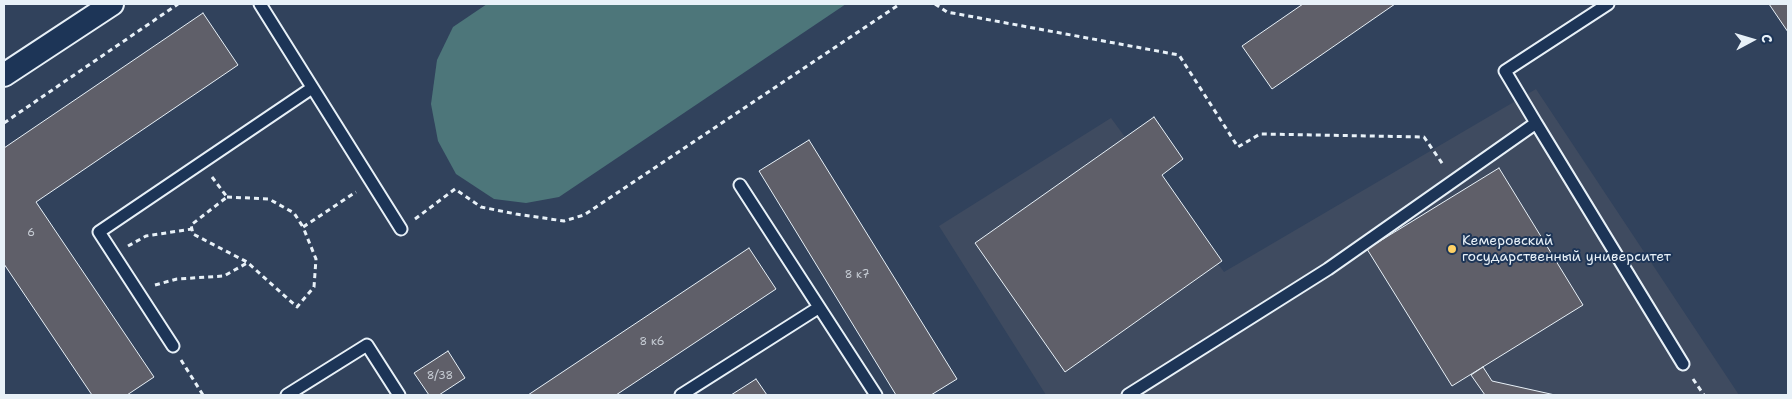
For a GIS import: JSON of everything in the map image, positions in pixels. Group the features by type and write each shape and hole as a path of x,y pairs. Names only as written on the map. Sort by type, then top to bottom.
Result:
{"street":[{"path":"4,75 112,4"}],"lane":[{"path":"260,4 401,230"},
{"path":"1608,4 1506,71 1683,364"},
{"path":"173,346 99,232 312,88"},
{"path":"1128,395 1328,269 1536,123"},
{"path":"740,184 818,308 876,395"},
{"path":"681,395 818,308"},
{"path":"287,395 367,345 399,395"}],"path":[{"path":"4,122 178,4"},
{"path":"401,230 456,189 481,207 564,221 584,215 900,4"},
{"path":"936,4 947,12 1179,55 1238,147 1260,134 1424,137 1455,180"},
{"path":"201,163 227,197"},
{"path":"303,227 371,182"},
{"path":"227,197 269,199 294,213 303,227 316,259 314,287 297,307 247,262 193,234 191,225 227,197"},
{"path":"112,254 146,236 192,229"},
{"path":"136,290 177,279 224,276 247,262"},
{"path":"173,346 203,395"}],"shaded area":[{"name":"Кемеровский государственный университет","path":"1536,89 1739,395 1046,395 939,226 1111,118 1224,272"}],"green space":[{"path":"487,4 846,4 559,197 526,203 494,199 456,174 438,141 431,104 437,60 453,27"}],"building":[{"path":"1303,4 1395,4 1272,89 1242,46"},
{"path":"1769,4 1788,4 1788,32"},
{"path":"203,13 238,65 36,202 154,377 127,395 92,395 4,264 4,148"},
{"path":"1154,117 1183,159 1162,175 1222,261 1065,372 975,243"},
{"path":"809,140 957,379 931,395 896,395 759,171"},
{"path":"1499,168 1583,305 1452,386 1367,249"},
{"path":"749,248 776,289 616,395 528,395"},
{"path":"448,351 465,378 439,395 429,395 414,373"},
{"path":"1483,367 1492,381 1555,395 1485,395 1471,375"},
{"path":"756,379 767,395 731,395"}],"place":[{"name":"Кемеровский государственный университет","path":"1452,249"}]}
